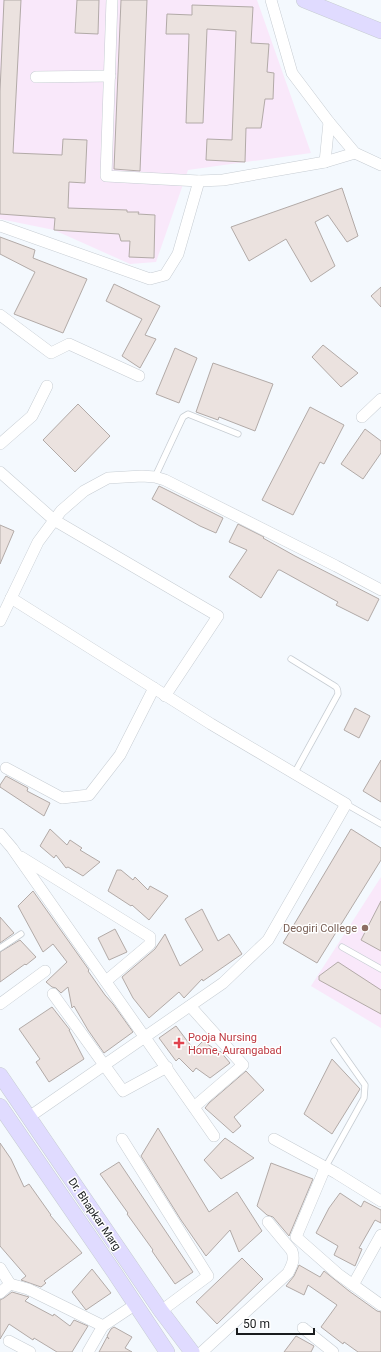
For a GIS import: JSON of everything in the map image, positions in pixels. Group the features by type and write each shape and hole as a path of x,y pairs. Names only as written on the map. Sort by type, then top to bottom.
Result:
{"main road":[{"path":"304,0 381,31"},
{"name":"Dr. Bhapkar Marg","path":"0,1075 161,1311 192,1352"},
{"name":"Dr. Bhapkar Marg","path":"2,1115 136,1304 167,1352"}],"street":[{"path":"112,0 106,176 199,181 223,180 325,162 355,153"},
{"path":"271,0 292,73 329,122 355,153 381,165"},
{"path":"36,77 110,76"},
{"path":"325,162 329,122"},
{"path":"0,226 150,279 165,275 178,254 199,181"},
{"path":"0,315 51,353 69,344 139,376"},
{"path":"0,444 32,416 47,386"},
{"path":"362,417 381,399"},
{"path":"0,472 54,520 218,616 165,696"},
{"path":"0,620 38,542 54,520 61,511 84,491 108,478 142,476 165,480 381,590"},
{"path":"11,598 165,696 346,804 268,940 223,983 29,1117"},
{"path":"6,768 62,798 88,795 120,755 154,688"},
{"path":"0,834 16,854 146,1037 214,1136"},
{"path":"16,854 150,937 150,944 106,981"},
{"path":"0,1004 45,972"},
{"path":"53,994 123,1091 167,1067"},
{"path":"190,1006 243,1065 194,1107"},
{"path":"122,1139 208,1276 161,1311"},
{"path":"274,1139 336,1173 381,1201"},
{"path":"325,1168 296,1237 338,1274 381,1305"},
{"path":"202,1352 288,1273 294,1256 292,1251 268,1222"},
{"path":"353,1285 381,1235"},
{"path":"0,1268 10,1284 28,1289 103,1326"},
{"path":"0,1293 10,1284"},
{"path":"88,1352 103,1326 136,1304"},
{"path":"303,1328 333,1352"},
{"path":"8,1341 30,1352"}],"lane":[{"path":"154,477 183,416 188,414 238,434"},
{"path":"291,659 337,687 338,691 338,694 294,774"},
{"path":"346,804 381,824"},
{"path":"0,948 21,934"},
{"path":"342,947 381,969"},
{"path":"325,1168 364,1098 366,1088 334,1041"}],"shaded area":[{"path":"0,0 257,0 311,153 188,170 156,262 130,264 54,230 0,219"},
{"name":"Deogiri College","path":"381,877 381,1028 311,986"}],"building":[{"path":"4,0 21,0 13,153 62,155 63,139 87,140 85,183 69,182 68,208 127,210 127,212 139,212 138,214 155,215 154,258 129,257 130,241 121,241 119,234 54,230 55,218 0,214 0,91"},
{"path":"77,0 99,0 98,34 75,33"},
{"path":"121,0 147,0 140,171 114,169"},
{"path":"192,5 253,7 251,43 269,44 267,72 274,73 273,99 265,99 261,128 246,128 245,162 206,160 207,139 232,140 236,31 207,29 203,123 186,123 189,34 166,34 167,14 192,15"},
{"path":"342,188 358,236 347,242 328,215 315,222 335,266 311,282 286,239 249,261 231,227"},
{"path":"0,237 35,250 33,258 87,279 63,333 14,314 35,272 0,254"},
{"path":"114,284 160,306 145,335 156,339 140,368 122,356 142,319 106,301"},
{"path":"381,287 381,307 371,296"},
{"path":"323,345 358,373 341,387 312,357"},
{"path":"175,348 197,358 179,403 156,394"},
{"path":"213,363 273,384 255,431 219,417 218,420 196,412"},
{"path":"78,404 110,436 75,472 43,440"},
{"path":"310,407 344,425 324,464 320,462 293,515 262,500"},
{"path":"365,429 381,441 381,453 363,479 341,464"},
{"path":"159,486 223,518 216,533 200,526 152,499"},
{"path":"238,524 264,537 263,538 295,556 379,599 368,621 336,605 338,602 280,570 278,570 261,598 229,577 247,550 229,542"},
{"path":"0,525 14,531 0,564"},
{"path":"355,708 370,716 359,738 344,730"},
{"path":"381,760 381,802 363,791"},
{"path":"6,776 28,788 27,791 50,803 44,816 0,787"},
{"path":"50,829 67,845 70,840 82,848 80,850 100,862 83,876 68,867 66,868 56,855 54,858 40,846"},
{"path":"351,829 381,848 381,860 317,963 283,943"},
{"path":"117,870 121,870 133,880 135,877 148,890 150,886 168,896 149,920 132,905 131,906 108,891"},
{"path":"33,891 105,995 133,1032 104,1053 74,1006 72,1008 68,987 61,993 46,982 67,962 53,944 43,952 18,906"},
{"path":"381,901 381,951 361,940"},
{"path":"202,909 218,941 229,934 242,954 203,981 202,979 184,998 179,992 149,1018 133,998 122,977 155,949 165,934 180,966 203,950 185,919"},
{"path":"0,917 14,933 0,943"},
{"path":"115,929 127,952 109,960 98,938"},
{"path":"20,940 36,957 0,982 0,952"},
{"path":"338,962 381,990 381,1014 319,980 319,976"},
{"path":"52,1007 70,1030 84,1059 49,1082 36,1062 40,1059 19,1029"},
{"path":"176,1026 194,1050 203,1041 219,1052 220,1051 230,1063 210,1078 196,1068 193,1072 179,1058 176,1061 159,1038"},
{"path":"332,1059 360,1089 332,1134 304,1114"},
{"path":"246,1071 264,1090 234,1117 241,1126 233,1133 205,1108"},
{"path":"158,1128 209,1212 237,1192 262,1231 239,1252 230,1230 206,1256 181,1220 141,1156"},
{"path":"225,1138 254,1158 221,1179 204,1160"},
{"path":"0,1143 11,1159 24,1187 29,1184 50,1215 82,1253 44,1281 46,1283 41,1287 21,1280 26,1276 0,1246"},
{"path":"119,1162 193,1272 175,1284 100,1174"},
{"path":"271,1163 313,1179 289,1236 273,1217 267,1215 257,1206"},
{"path":"340,1193 361,1207 364,1201 381,1210 381,1223 375,1220 359,1248 362,1249 355,1266 334,1255 338,1246 316,1233 329,1208"},
{"path":"242,1258 263,1279 217,1324 196,1302"},
{"path":"299,1265 320,1277 324,1271 349,1291 377,1311 381,1312 381,1352 358,1352 344,1342 343,1344 321,1327 337,1305 308,1285 304,1295 286,1286 294,1276"},
{"path":"92,1269 111,1293 86,1310 72,1292"},
{"path":"12,1292 29,1297 25,1301 53,1316 54,1314 70,1326 74,1320 88,1326 72,1352 57,1352 34,1338 33,1340 9,1324 0,1339 0,1300"},
{"path":"114,1327 132,1337 125,1348 132,1352 99,1352 107,1337 109,1339 107,1336"},
{"path":"296,1336 314,1346 311,1352 284,1352"}],"place":[{"name":"Deogiri College","path":"365,928"},
{"name":"Pooja Nursing Home, Aurangabad","path":"179,1043"}]}
